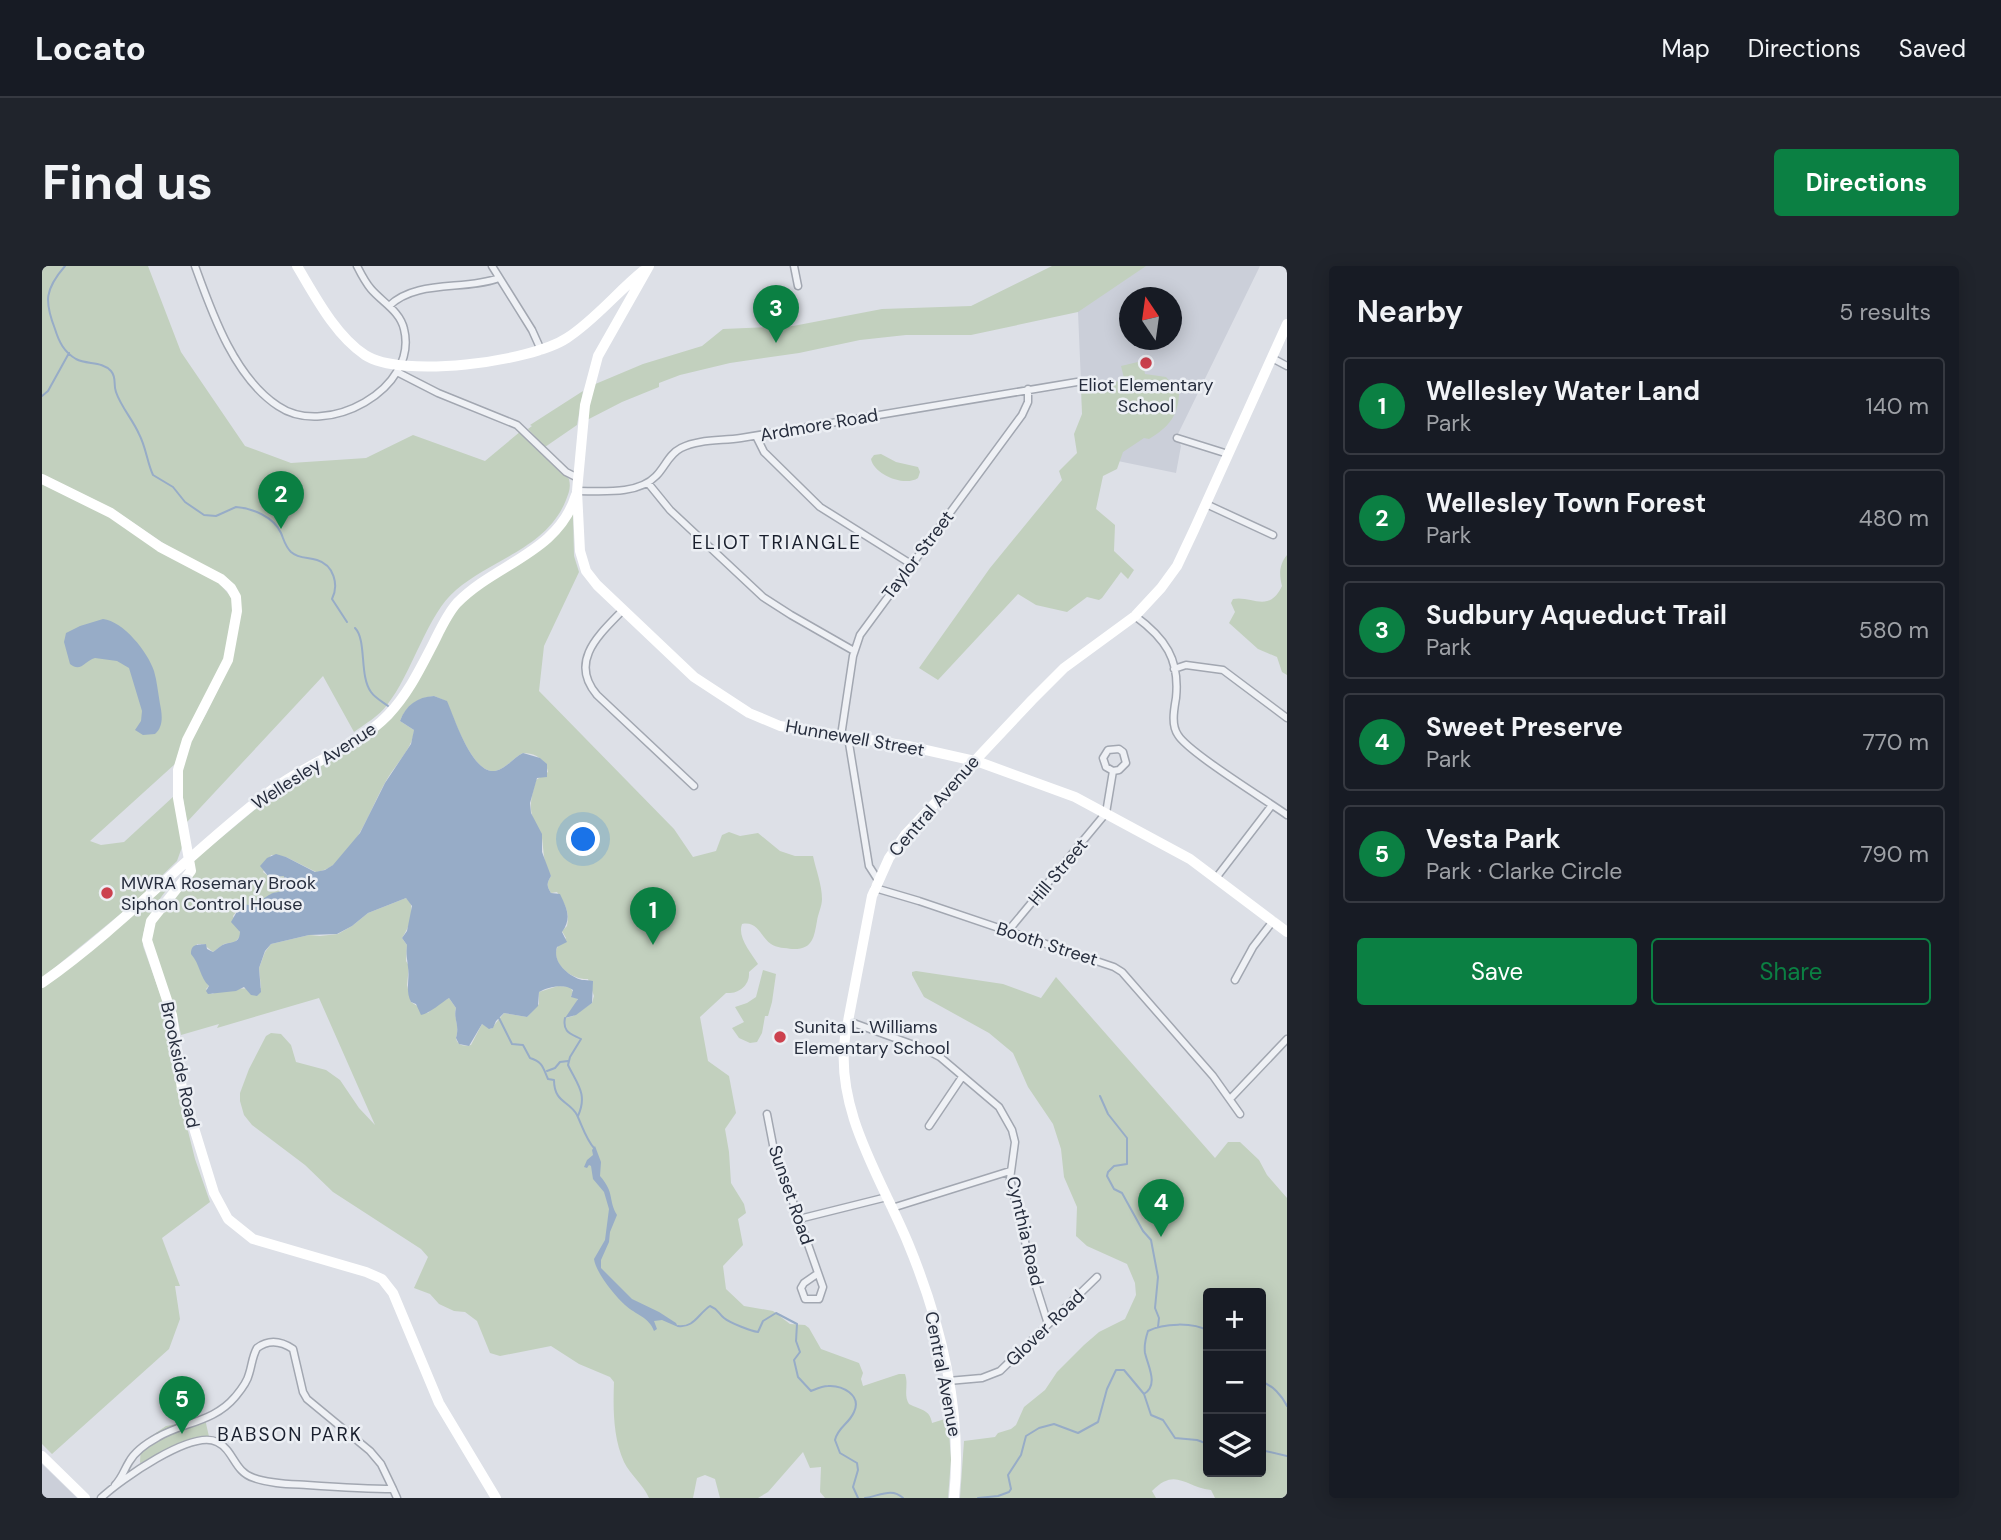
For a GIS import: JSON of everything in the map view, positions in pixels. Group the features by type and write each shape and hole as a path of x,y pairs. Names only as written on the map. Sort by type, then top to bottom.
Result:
{"main road":[{"path":"297,266 325,310 352,344 374,360 399,368 456,366 541,349 567,338 648,266"},
{"name":"Hunnewell Street","path":"648,266 598,356 583,415 577,491 582,563 593,581 684,668 734,705 780,726 908,746 974,761 1058,790 1176,850 1287,932"},
{"path":"642,277 659,266"},
{"path":"604,306 609,311 621,312"},
{"name":"Central Avenue","path":"954,1498 957,1447 948,1381 927,1292 846,1096 843,1058 848,1021 876,884 901,839 974,761 1064,668 1135,616 1161,589 1177,566 1287,324"},
{"name":"Brookside Road","path":"42,479 111,513 160,547 221,579 236,597 237,611 228,660 190,734 178,766 178,798 188,861 183,883 150,923 147,943 172,1015 182,1089 214,1193 229,1219 253,1239 366,1272 389,1286 439,1403 496,1498"},
{"name":"Wellesley Avenue","path":"42,983 272,789 365,735 382,721 400,701 415,678 454,607 471,591 553,535 568,515 577,491"},
{"path":"42,1456 85,1498"}],"street":[{"path":"195,266 218,326 231,351 258,388 282,409 312,418 344,413 367,400 399,368 405,352 405,331 399,317 367,284 357,266"},
{"path":"492,266 541,349"},
{"path":"793,266 798,286"},
{"path":"389,306 399,298 419,291 499,278"},
{"path":"1272,358 1287,366"},
{"path":"399,368 438,393 517,425 566,472 578,478"},
{"name":"Ardmore Road","path":"648,483 659,473 669,457 681,448 703,442 756,436 1077,382"},
{"name":"Taylor Street","path":"876,884 869,867 845,736 854,651 866,626 1022,415 1028,402 1028,389"},
{"path":"756,436 764,452 823,509 911,565"},
{"path":"1177,438 1228,454"},
{"path":"577,491 625,489 648,483 670,510 763,597 854,651"},
{"path":"1206,503 1273,535"},
{"path":"623,610 590,648 586,668 589,684 597,695 694,786"},
{"path":"1135,616 1162,638 1172,658 1177,692 1174,715 1178,737 1287,815"},
{"path":"1174,669 1186,665 1223,670 1287,718"},
{"path":"1106,813 1113,771"},
{"path":"1216,878 1272,804"},
{"name":"Hill Street","path":"1008,931 1106,813"},
{"name":"Booth Street","path":"876,884 1105,963 1122,972 1240,1114"},
{"path":"1235,980 1253,947 1273,921"},
{"name":"Cynthia Road","path":"848,1021 940,1057 991,1098 1009,1123 1015,1142 1010,1171 1035,1283 1048,1324"},
{"path":"1230,1099 1287,1039"},
{"path":"929,1126 962,1077"},
{"name":"Sunset Road","path":"767,1114 772,1142 817,1274"},
{"path":"892,1208 1010,1171"},
{"path":"799,1219 887,1197"},
{"name":"Glover Road","path":"948,1381 982,1378 1000,1371 1097,1277"},
{"path":"101,1498 124,1474 129,1462 141,1448 166,1433 200,1422 222,1410 249,1375 257,1348 263,1344 279,1342 293,1349 307,1399 370,1451 381,1464 397,1498"},
{"path":"197,1440 200,1422"},
{"path":"115,1485 162,1455 197,1440 208,1439 228,1449 234,1462 252,1478 301,1485 393,1489"}],"shaded area":[{"name":"Eliot Elementary School","path":"1060,266 1260,266 1177,436 1181,446 1176,473 1084,454 1078,312"},
{"path":"42,1464 77,1498 42,1498"}],"green space":[{"path":"42,266 148,266 181,352 245,446 291,463 366,458 413,435 485,461 521,431 569,479 570,487 566,500 546,530 470,579 446,601 436,614 396,692 380,713 354,732 323,676 187,822 182,768 192,740 231,657 238,628 240,595 113,509 42,474"},
{"path":"1052,266 1146,266 1078,312 971,335 906,335 860,340 799,353 730,363 659,383 659,387 587,420 593,385 643,364 702,346 723,329 793,326 882,309 971,306"},
{"path":"1142,361 1145,374 1166,377 1179,392 1179,400 1172,420 1162,430 1123,452 1117,469 1103,476 1096,509 1115,525 1114,551 1134,570 1128,579 1121,572 1102,598 1099,600 1087,597 1067,612 1036,605 1018,594 938,680 919,668 990,568 1062,480 1059,471 1077,453 1074,434 1082,414 1081,386 1121,381 1124,378 1121,366"},
{"path":"583,391 577,425 545,447 528,429 532,426 530,425"},
{"path":"881,454 896,462 918,467 918,478 906,481 884,474 873,465 871,459 874,455"},
{"path":"42,483 109,516 219,583 232,598 233,607 224,659 183,739 175,764 90,841 101,845 124,842 174,796 182,847 177,861 135,902 42,978"},
{"path":"573,513 574,556 579,572 544,646 539,691 674,829 693,857 716,851 722,835 729,832 740,836 758,833 780,851 795,856 813,856 822,899 811,941 799,949 778,947 767,941 752,925 742,924 743,939 758,964 749,972 748,981 743,988 726,993 700,1017 708,1061 729,1076 736,1113 725,1129 731,1183 744,1204 746,1213 738,1219 743,1245 723,1266 726,1289 744,1306 773,1311 790,1324 805,1325 821,1349 859,1363 863,1373 863,1386 905,1374 909,1404 927,1412 932,1423 948,1418 951,1460 948,1498 825,1498 820,1492 821,1467 810,1468 803,1452 768,1492 758,1498 720,1498 715,1479 705,1475 697,1478 693,1498 649,1498 620,1453 614,1423 614,1382 610,1377 579,1364 551,1346 500,1356 490,1353 477,1321 465,1312 454,1311 439,1304 430,1294 414,1288 428,1257 421,1249 333,1192 305,1165 252,1125 244,1115 240,1093 266,1036 271,1033 281,1034 291,1045 296,1062 326,1070 340,1080 359,1108 375,1125 319,998 217,1028 219,1024 181,1035 151,942 153,926 192,862 275,793 383,722 453,607 536,551","holes":["434,696 446,701 472,755 487,770 499,770 523,753 536,756 545,764 548,772 536,780 531,808 551,876 548,888 551,893 557,892 567,912 567,926 562,931 566,938 557,948 557,958 566,972 588,979 594,996 592,1003 566,1018 578,998 571,996 573,992 570,987 558,986 539,992 539,1004 527,1017 504,1013 491,1029 482,1024 471,1045 459,1044 456,1038 456,1008 449,998 434,1006 428,1013 411,1002 407,985 407,945 402,938 411,915 410,901 406,898 368,913 338,934 309,935 271,944 259,968 261,988 230,989 212,994 206,989 209,986 195,958 197,944 203,944 213,952 224,944 235,942 241,935 233,916 239,908 262,902 274,893 283,891 284,876 271,878 263,872 271,855 286,857 316,872 329,868 340,860 350,849 386,781 411,743 414,730 400,721 406,711 413,703 428,697"]},
{"path":"1287,555 1287,675 1282,672 1277,657 1258,649 1229,623 1235,612 1231,603 1233,599 1266,601 1277,594 1282,586 1281,566"},
{"path":"175,879 148,918 143,946 167,1013 177,1087 195,1159 210,1202 162,1238 180,1286 175,1286 180,1319 169,1349 52,1454 42,1444 42,988"},
{"path":"763,970 776,974 772,1002 768,1016 765,1016 762,1033 757,1042 750,1043 739,1038 732,1028 744,1022 735,1007 756,997"},
{"path":"916,971 1003,984 1041,998 1056,977 1215,1158 1228,1142 1240,1142 1259,1160 1267,1175 1287,1198 1287,1498 1215,1498 1211,1490 1174,1479 1160,1484 1152,1491 1156,1498 960,1498 964,1441 995,1437 1016,1425 1024,1407 1045,1390 1057,1372 1084,1345 1099,1332 1125,1319 1136,1295 1135,1283 1127,1264 1087,1246 1076,1236 1077,1207 1064,1177 1061,1149 1053,1124 1028,1087 1013,1053 989,1033 924,997 912,972"},
{"path":"205,1419 210,1441 140,1463 141,1443 166,1426"}],"water":[{"path":"103,619 126,631 151,663 162,716 160,727 155,734 143,735 135,730 141,721 142,711 129,668 117,661 95,658 80,667 70,664 64,642 66,633"},
{"path":"434,696 447,701 465,744 479,764 487,770 499,770 523,753 540,758 547,764 547,777 537,778 530,803 531,813 542,834 542,852 551,876 548,888 551,893 560,894 567,913 567,922 562,932 567,942 557,947 556,953 562,968 571,975 593,981 592,1003 576,1015 565,1018 578,999 571,997 573,990 556,986 539,992 538,1006 527,1017 504,1013 493,1028 489,1029 482,1024 469,1046 459,1044 456,1038 456,1008 449,998 421,1015 416,1004 409,998 407,945 402,938 407,931 412,906 406,898 368,913 337,934 309,935 271,944 265,951 259,968 261,992 257,996 251,995 244,987 236,991 208,994 206,991 209,986 191,954 192,948 206,944 207,949 213,952 224,944 236,941 240,932 231,922 239,908 244,904 256,904 283,891 284,876 269,877 260,866 267,858 276,854 315,872 333,865 360,833 385,783 411,744 414,730 400,721 402,715 413,703"},
{"path":"595,1146 601,1162 600,1176 608,1187 617,1215 601,1260 601,1268 632,1299 659,1312 678,1327 662,1320 654,1321 657,1329 654,1331 646,1319 616,1296 598,1271 594,1259 605,1240 609,1209 604,1192 593,1179 591,1166 584,1167 593,1155"}],"waterway":[{"path":"65,266 53,282 48,296 49,311 58,338 65,350 76,359 103,366 111,371 118,398 141,439 153,475 173,487 185,502 204,515 216,516 236,507 255,511 268,518 278,527 291,552 328,566 335,582 332,599 347,622"},
{"path":"42,396 48,391 69,353"},
{"path":"355,628 361,641 367,685 371,692 388,706"},
{"path":"499,1018 512,1044 523,1045 530,1058 542,1066 548,1079 554,1080 559,1097 574,1110 594,1148"},
{"path":"565,1018 566,1030 581,1039 568,1065 582,1095 578,1116"},
{"path":"547,1071 560,1062 568,1061"},
{"path":"1100,1096 1108,1114 1127,1138 1127,1164 1114,1166 1107,1176 1114,1189 1122,1193 1151,1240 1158,1277 1155,1308 1159,1318 1158,1327"},
{"path":"678,1326 692,1323 710,1306 731,1322 758,1332 763,1321 776,1313 797,1324 796,1341 800,1352 794,1360 798,1377 811,1391 826,1386 839,1387 849,1392 855,1401 854,1412 835,1440 840,1453 857,1463 858,1470 853,1487 858,1498"},
{"path":"1144,1394 1151,1386 1152,1380 1145,1350 1148,1331 1162,1326 1178,1325 1203,1328"},
{"path":"978,1498 1009,1492 1011,1489 1008,1475 1021,1455 1026,1436 1039,1428 1054,1424 1078,1433 1098,1422 1107,1389 1116,1370 1124,1370 1144,1394 1151,1415 1163,1420 1175,1438 1203,1442"},
{"path":"1266,1384 1276,1391 1287,1406"},
{"path":"1266,1451 1287,1456"},
{"path":"865,1498 890,1493 903,1498"}],"place":[{"name":"Sudbury Aqueduct Trail","path":"776,343"},
{"name":"Eliot Elementary School","path":"1146,363"},
{"name":"Wellesley Town Forest","path":"281,529"},
{"name":"MWRA Rosemary Brook Siphon Control House","path":"107,893"},
{"name":"Wellesley Water Land","path":"653,945"},
{"name":"Sunita L. Williams Elementary School","path":"780,1037"},
{"name":"Sweet Preserve","path":"1161,1237"},
{"name":"Vesta Park","path":"182,1434"}],"district":[{"name":"ELIOT TRIANGLE","path":"777,542"},
{"name":"BABSON PARK","path":"290,1434"}]}
